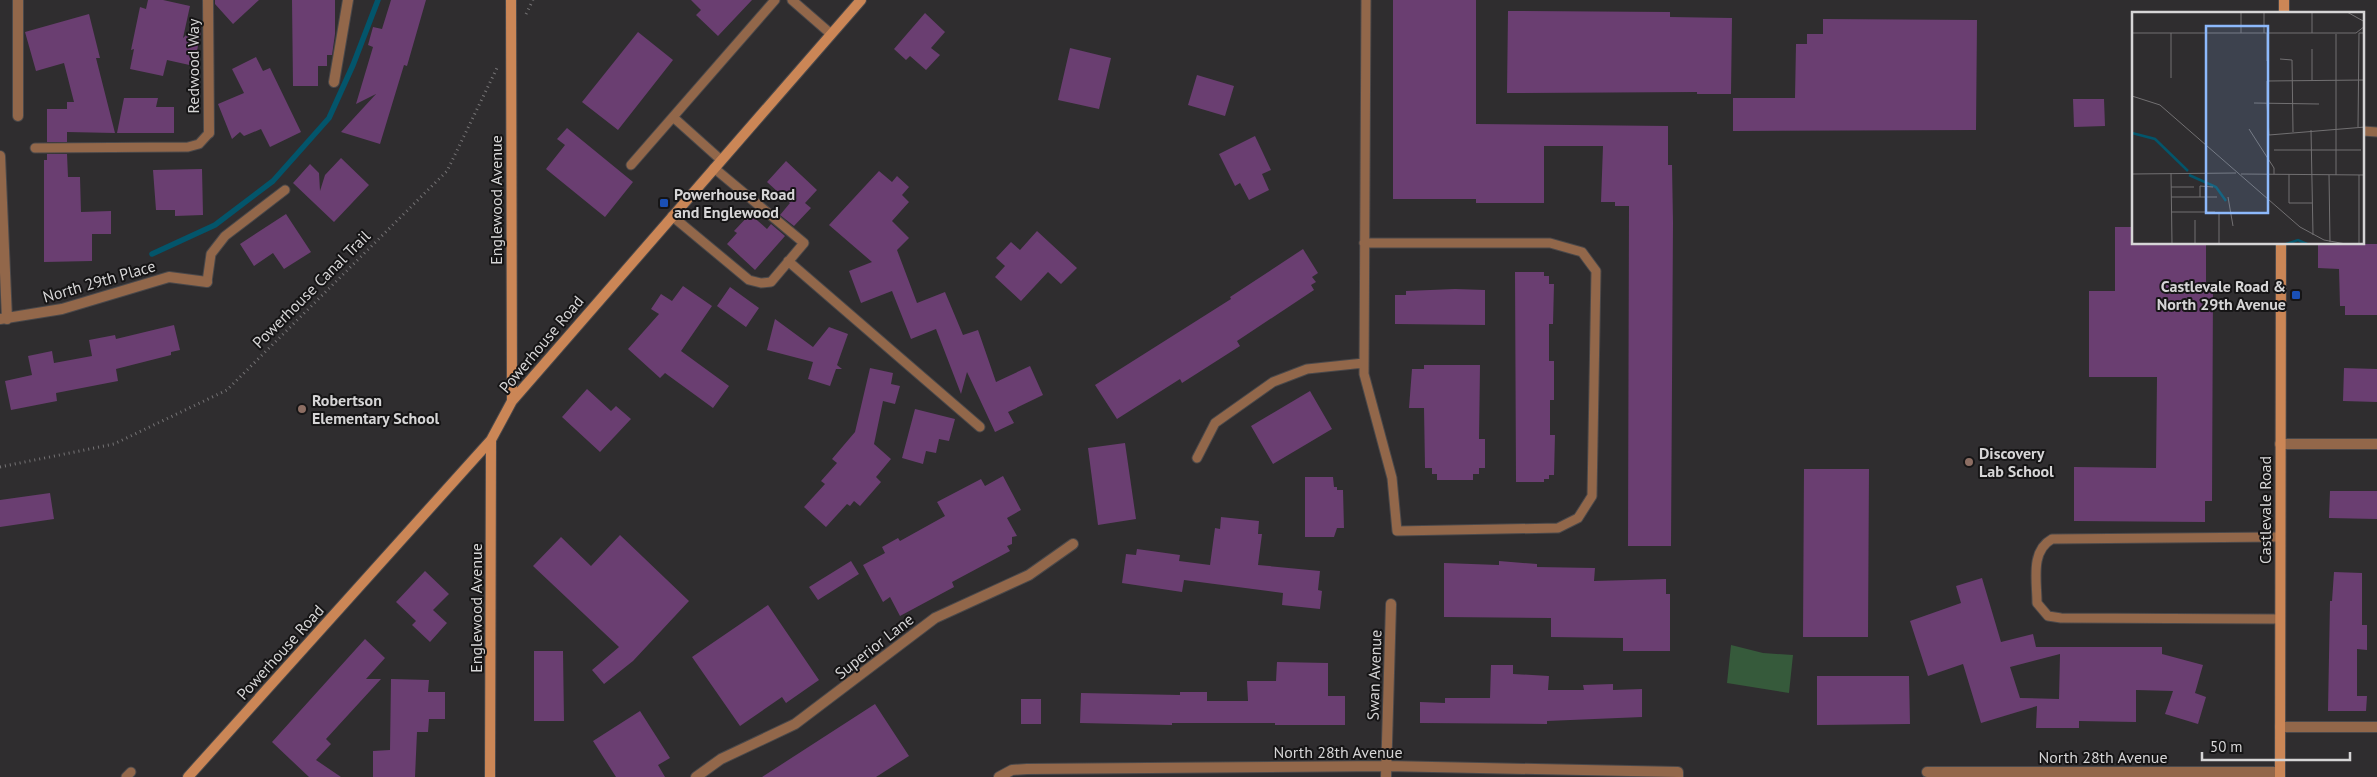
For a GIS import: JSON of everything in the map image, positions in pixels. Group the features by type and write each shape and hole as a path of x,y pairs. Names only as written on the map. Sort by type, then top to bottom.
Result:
{"street":[{"path":"18,0 18,116"},
{"name":"Redwood Way","path":"208,0 208,133"},
{"path":"334,82 348,0"},
{"name":"Englewood Avenue","path":"511,0 512,400"},
{"name":"Powerhouse Road","path":"188,777 491,440 512,400 861,0"},
{"path":"1,156 3,319"},
{"name":"Castlevale Road","path":"2280,774 2281,245"},
{"name":"North 29th Place","path":"3,319 62,309 169,277 207,282"},
{"name":"Englewood Avenue","path":"490,777 491,440"},
{"path":"2280,444 2377,444"},
{"name":"Superior Lane","path":"696,777 721,759 795,724 935,618 983,594 1029,575 1073,544"},
{"name":"Swan Avenue","path":"1386,777 1391,604"},
{"path":"2280,727 2377,727"},
{"name":"North 28th Avenue","path":"999,777 1012,770 1027,769 1386,766 1678,775"},
{"name":"North 28th Avenue","path":"1927,772 2280,774"}],"lane":[{"path":"631,165 774,0"},
{"path":"792,0 831,34"},
{"path":"1364,243 1550,243 1582,252 1596,271 1596,281 1592,496 1578,518 1558,528 1397,531 1392,478 1364,374 1364,243 1366,0"},
{"path":"672,216 749,280 761,283 771,282 804,243 718,164 673,117"},
{"path":"2364,131 2377,132"},
{"path":"35,148 188,147 199,144 208,133"},
{"path":"207,282 211,254 225,236 285,190"},
{"path":"788,261 980,427"},
{"path":"1197,458 1215,423 1273,382 1307,369 1364,363"},
{"path":"2279,537 2052,539 2043,544 2037,556 2037,603 2048,616 2062,618 2279,619"}],"path":[{"path":"526,15 533,0"},
{"name":"Powerhouse Canal Trail","path":"0,467 114,444 227,390 447,171 490,77 511,46"}],"green space":[{"path":"1731,645 1763,653 1793,655 1789,693 1727,683"}],"building":[{"path":"148,0 163,0 190,6 183,38 201,21 201,31 194,66 167,60 163,76 130,69 134,49 131,50 140,7 146,9"},
{"path":"215,0 259,0 233,24 215,4"},
{"path":"292,0 335,0 335,34 332,55 327,55 327,66 318,66 318,86 293,86"},
{"path":"391,0 426,0 407,66 404,65 380,144 341,132 376,94 356,104 373,47 368,45 373,27 382,29"},
{"path":"691,0 752,0 718,36 696,15 701,10"},
{"path":"1393,0 1476,0 1476,124 1668,126 1668,165 1672,165 1673,223 1671,546 1628,546 1629,206 1615,206 1615,202 1601,202 1603,146 1544,146 1544,203 1476,203 1476,199 1393,199"},
{"path":"1508,11 1670,12 1670,17 1732,18 1731,94 1697,94 1697,92 1507,93"},
{"path":"925,13 945,32 931,48 940,55 926,70 910,56 906,60 894,49"},
{"path":"89,14 100,58 96,58 115,133 67,132 67,142 47,142 47,109 67,109 67,102 74,102 64,63 36,71 25,32"},
{"path":"1823,19 1977,20 1976,130 1733,131 1733,98 1795,98 1796,44 1807,44 1807,34 1823,34"},
{"path":"638,32 673,60 618,130 582,102"},
{"path":"1070,48 1111,58 1099,109 1058,100"},
{"path":"256,57 263,71 270,68 301,132 270,147 261,129 244,136 240,132 232,139 218,104 244,93 232,69"},
{"path":"1197,75 1234,86 1225,116 1188,105"},
{"path":"124,98 158,98 156,107 174,107 174,133 117,133"},
{"path":"2073,99 2104,99 2105,126 2074,127"},
{"path":"567,128 633,182 605,217 546,169 565,145 557,139"},
{"path":"1255,136 1271,170 1262,174 1269,190 1249,200 1240,183 1235,186 1219,154"},
{"path":"47,154 67,154 68,177 80,177 81,212 111,211 111,234 92,234 92,261 44,262 44,160 47,160"},
{"path":"341,158 369,185 334,222 293,183 310,164 319,173 320,191 325,175"},
{"path":"786,161 817,190 805,203 811,208 794,226 780,215 790,203 767,182"},
{"path":"202,169 203,215 175,216 175,210 156,210 153,170"},
{"path":"879,171 892,182 897,176 909,187 902,195 909,202 892,221 909,238 897,250 917,303 945,292 963,335 978,330 996,382 1030,366 1043,395 1008,412 1014,423 995,432 967,372 961,394 936,329 911,339 892,291 861,303 849,271 872,262 829,225"},
{"path":"286,214 311,252 284,269 273,253 254,266 240,244"},
{"path":"750,214 767,229 771,224 785,236 755,270 727,244 737,233 734,231"},
{"path":"2115,227 2132,227 2132,245 2206,245 2206,286 2213,286 2212,501 2205,501 2205,522 2074,521 2074,467 2156,468 2157,377 2089,377 2089,291 2115,291"},
{"path":"1037,231 1077,268 1061,284 1048,272 1021,301 995,277 1005,266 996,258 1011,242 1020,250"},
{"path":"2377,244 2377,315 2345,315 2345,306 2340,306 2339,269 2318,268 2318,245"},
{"path":"1303,249 1318,273 1312,277 1316,282 1311,285 1314,290 1237,341 1240,346 1182,383 1180,379 1117,419 1095,385 1231,299 1230,297"},
{"path":"1515,272 1544,272 1544,276 1549,276 1549,284 1554,284 1553,324 1549,324 1549,361 1554,361 1554,400 1550,400 1550,435 1555,435 1554,475 1549,475 1549,479 1544,479 1544,482 1516,482"},
{"path":"683,286 712,306 681,351 729,386 713,408 665,373 660,378 628,349 659,314 651,309 661,294 672,301"},
{"path":"730,287 759,308 746,327 717,306"},
{"path":"1485,290 1485,325 1395,324 1395,295 1406,295 1406,291"},
{"path":"775,319 813,347 829,327 848,334 837,365 842,369 836,369 830,386 808,379 813,362 767,350"},
{"path":"174,325 180,350 171,352 171,355 116,369 118,381 56,393 57,401 11,410 5,381 32,375 28,356 52,351 54,363 92,356 89,340 115,335 116,339"},
{"path":"1424,365 1480,365 1479,439 1485,439 1485,468 1479,468 1479,474 1473,474 1473,480 1437,480 1437,474 1432,474 1432,468 1425,468 1424,408 1409,408 1412,369 1424,369"},
{"path":"870,368 893,373 891,384 900,386 895,404 883,401 874,444 891,459 876,477 881,482 860,506 854,501 850,506 847,504 826,527 804,507 825,484 821,481 837,463 832,459 855,432"},
{"path":"2344,368 2377,369 2377,402 2343,401"},
{"path":"587,389 611,411 616,406 631,419 600,452 562,417"},
{"path":"1310,391 1332,429 1273,464 1251,426"},
{"path":"915,409 955,419 949,441 939,439 936,453 926,451 923,464 902,458"},
{"path":"1125,443 1136,519 1098,525 1088,448"},
{"path":"1804,469 1869,469 1868,637 1803,637"},
{"path":"1003,476 1021,510 1007,518 1017,536 1012,537 1012,544 1007,546 1010,551 952,582 954,587 900,616 890,597 883,602 863,565 885,553 882,547 898,538 900,541 945,516 937,502 981,479 985,486"},
{"path":"1305,477 1333,477 1334,487 1337,487 1337,490 1343,490 1344,528 1337,528 1334,537 1305,537"},
{"path":"2330,491 2377,491 2377,519 2329,518"},
{"path":"50,493 54,519 0,527 0,500"},
{"path":"1221,517 1259,521 1258,534 1262,534 1258,565 1320,571 1318,590 1322,591 1320,609 1282,605 1283,593 1184,580 1182,592 1122,583 1126,554 1136,555 1137,549 1180,555 1179,561 1210,565 1215,528 1220,529"},
{"path":"620,535 689,601 633,661 604,684 592,670 619,647 533,566 561,537 591,566"},
{"path":"851,561 859,574 818,600 809,587"},
{"path":"1499,561 1537,564 1537,567 1595,568 1594,581 1666,579 1666,594 1670,594 1670,651 1623,651 1623,638 1551,637 1551,618 1444,617 1444,563 1499,565"},
{"path":"425,571 449,594 433,610 447,623 430,642 412,625 416,621 396,602"},
{"path":"2334,572 2362,573 2362,625 2367,625 2367,650 2357,649 2357,696 2367,696 2366,711 2328,711 2330,601 2332,601"},
{"path":"1982,578 2001,642 2033,634 2036,647 2162,647 2162,654 2203,665 2195,693 2206,697 2198,724 2165,714 2173,691 2136,690 2136,722 2079,721 2079,728 2036,728 2037,706 1981,723 1963,664 1928,676 1910,621 1961,603 1956,586","holes":["2060,654 2059,699 2020,698 2010,667"]},
{"path":"768,605 819,680 786,703 782,697 740,726 692,657"},
{"path":"365,639 385,658 366,679 381,679 326,739 331,744 316,760 341,777 309,777 272,742"},
{"path":"534,651 563,651 564,721 534,721"},
{"path":"1277,662 1328,663 1328,696 1345,696 1345,725 1080,723 1081,693 1180,695 1180,692 1207,692 1207,701 1248,701 1247,681 1276,681"},
{"path":"1491,665 1513,665 1513,674 1549,676 1548,690 1584,690 1583,685 1613,684 1613,690 1642,689 1642,717 1547,721 1547,724 1420,723 1420,702 1445,703 1445,698 1490,698"},
{"path":"1817,676 1909,676 1910,724 1817,725"},
{"path":"391,679 429,680 428,692 445,692 445,719 429,719 428,732 417,732 415,777 373,777 373,751 390,750"},
{"path":"1021,699 1041,699 1041,724 1021,724"},
{"path":"875,704 909,756 876,777 762,777"},
{"path":"640,711 670,758 658,765 665,777 616,777 593,741"}],"waterway":[{"path":"152,254 215,225 273,181 329,118 353,65 378,0"}],"place":[{"name":"Powerhouse Road and Englewood","path":"664,203"},
{"name":"Castlevale Road & North 29th Avenue","path":"2296,295"},
{"name":"Robertson Elementary School","path":"302,409"},
{"name":"Discovery Lab School","path":"1969,462"}]}
